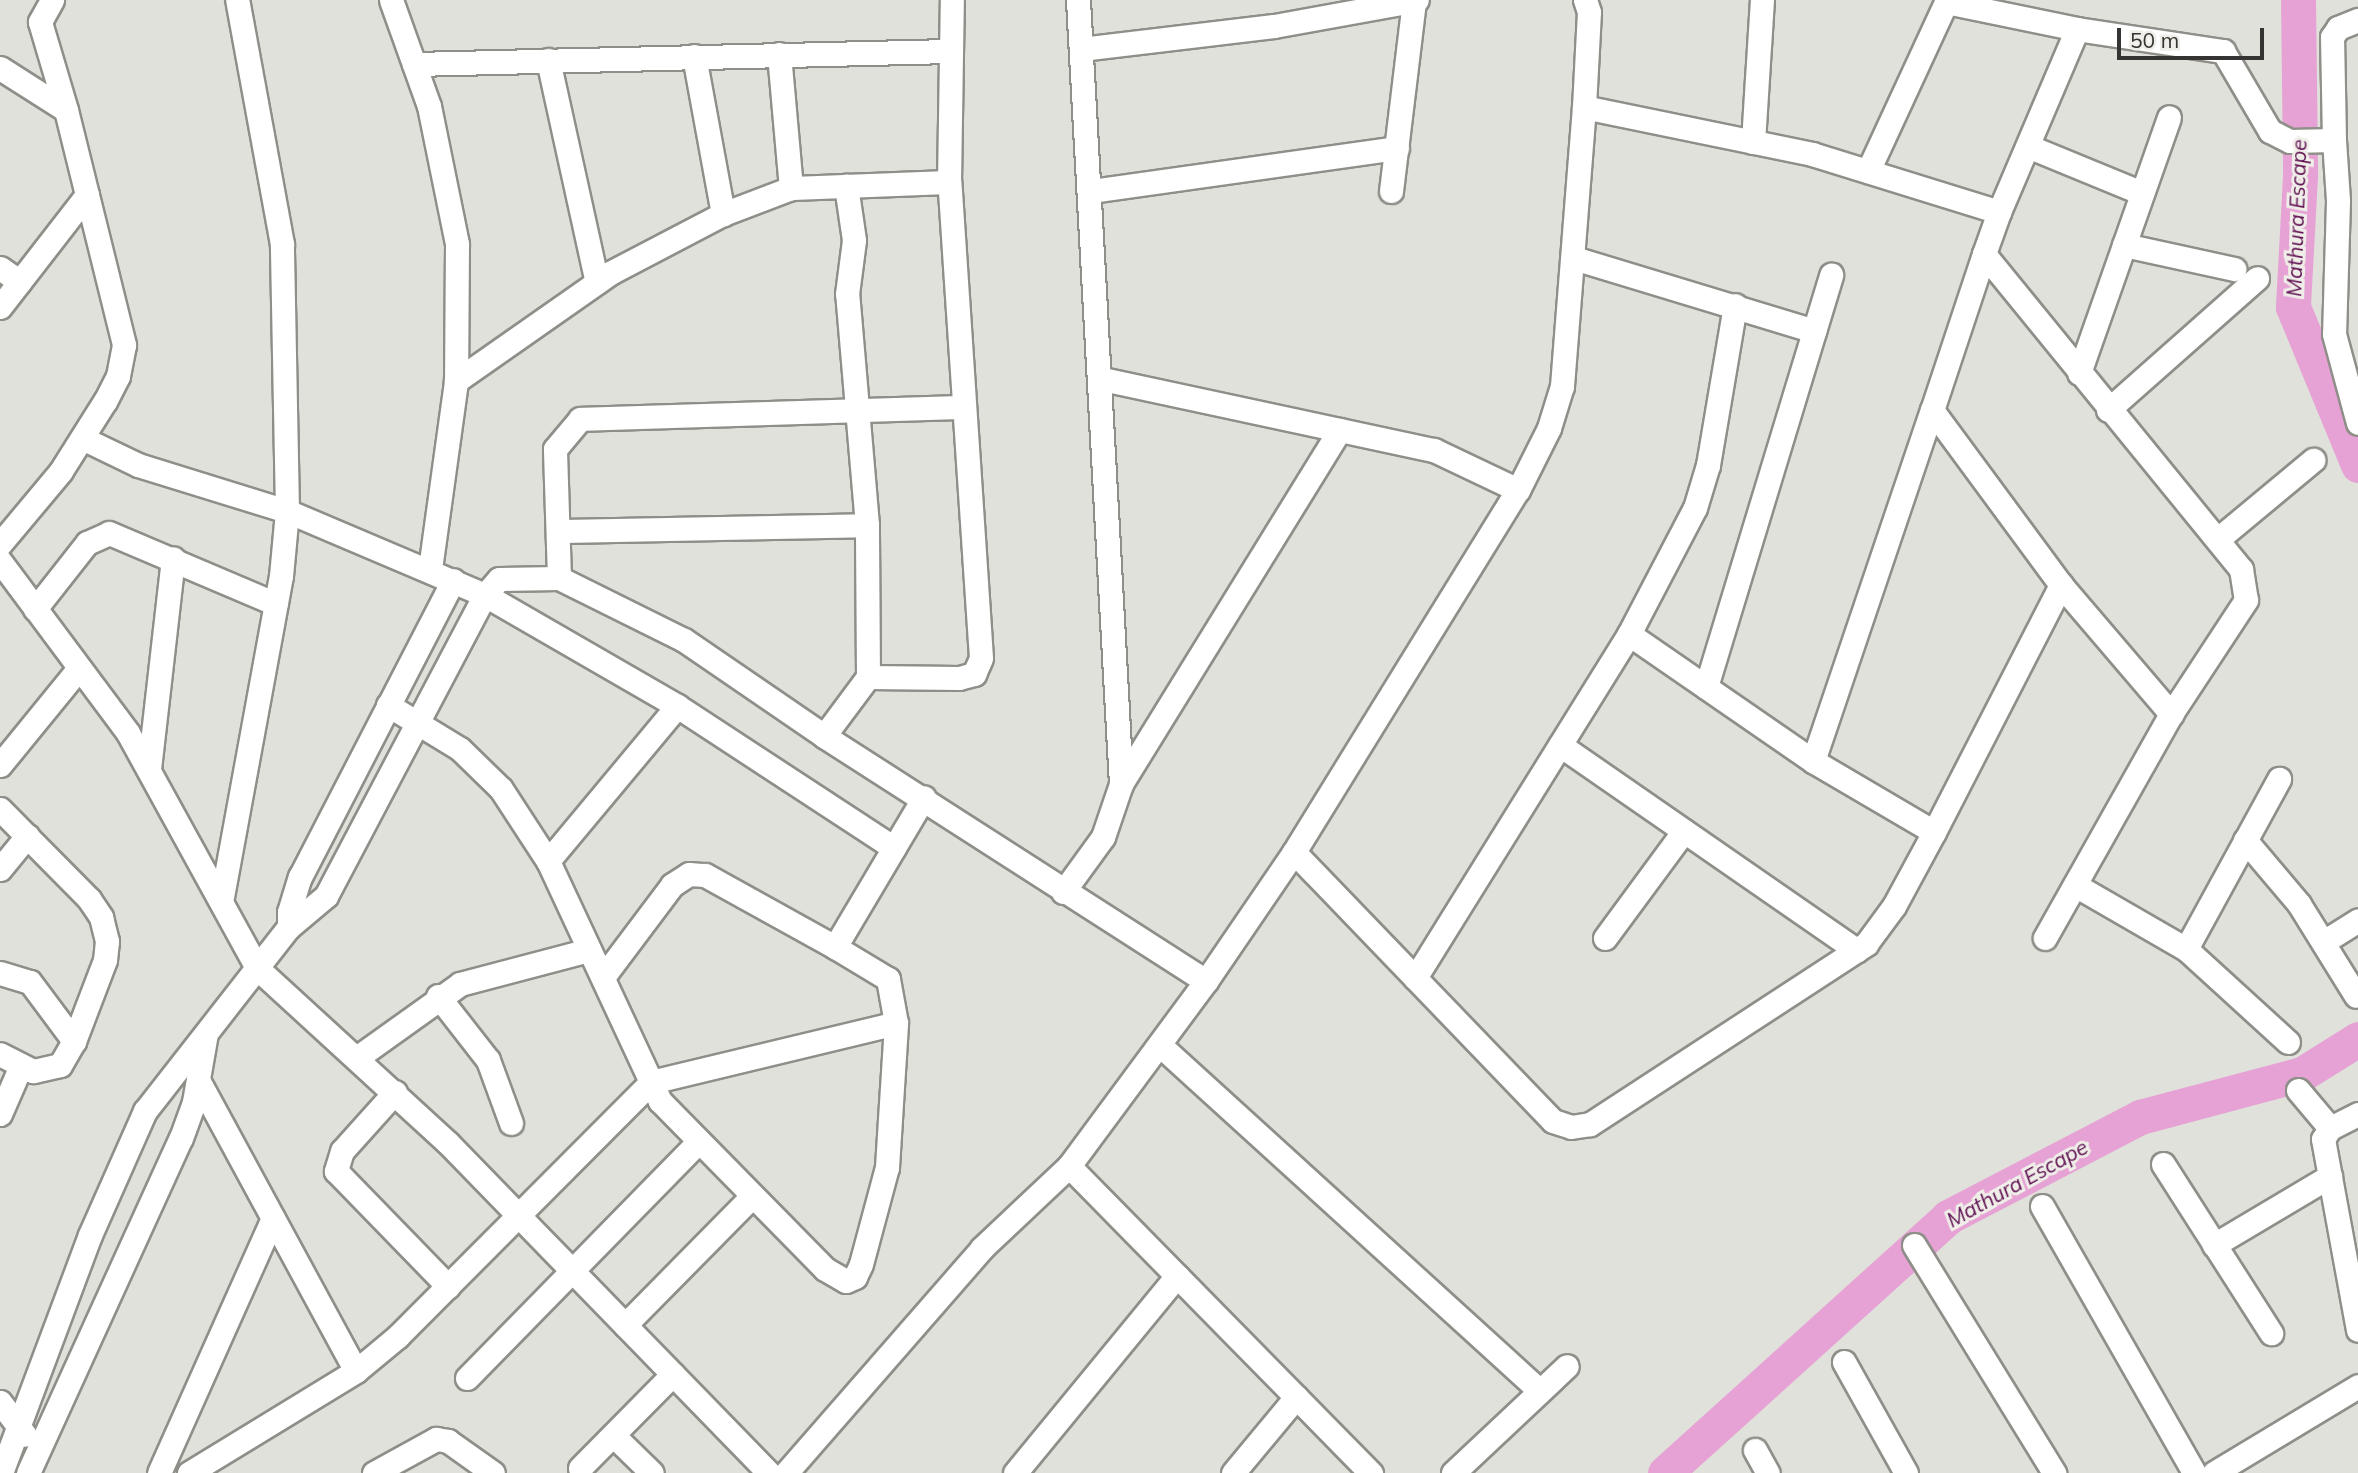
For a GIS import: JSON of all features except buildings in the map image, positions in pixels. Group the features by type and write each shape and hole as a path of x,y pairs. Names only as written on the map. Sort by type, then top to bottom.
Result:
{"street":[{"path":"0,544 61,471 82,438 118,376 124,345 66,110 40,22 52,0"},
{"path":"222,897 276,604 287,511 282,244 237,0"},
{"path":"391,0 429,106 457,244 456,381 430,569"},
{"path":"869,677 959,678 974,674 981,658 949,182 952,0"},
{"path":"1078,0 1102,379 1121,784"},
{"path":"1082,49 1274,26 1415,0 1391,191"},
{"path":"786,1473 982,1248 1069,1166 1162,1047 1294,852 1518,490 1549,428 1562,386 1584,107 1589,12 1584,0"},
{"path":"1753,142 1762,0"},
{"path":"1868,171 1936,1 2077,29 2223,51 2234,63 2270,131 2290,141 2327,140"},
{"path":"2358,20 2338,28 2332,37 2327,140 2348,200 2334,334 2358,423"},
{"path":"1813,761 1999,212 2031,147 2077,29"},
{"path":"414,64 951,51"},
{"path":"779,54 791,188"},
{"path":"694,56 723,214"},
{"path":"548,60 597,282"},
{"path":"0,68 66,110"},
{"path":"1584,107 1753,142 1868,171 1999,212"},
{"path":"2079,373 2169,117"},
{"path":"2031,147 2142,193"},
{"path":"1091,191 1397,148"},
{"path":"456,381 597,282 723,214 791,188 949,182"},
{"path":"824,736 869,677 867,525 847,294 854,240 846,186"},
{"path":"0,307 87,195"},
{"path":"2124,245 2234,269"},
{"path":"1984,254 2108,410 2241,569 2246,600 2171,714 2045,939"},
{"path":"1574,258 1814,331"},
{"path":"0,268 20,282"},
{"path":"1706,687 1831,275"},
{"path":"2108,410 2257,278"},
{"path":"1415,978 1629,634 1695,508 1707,464 1735,305"},
{"path":"1102,379 1434,450 1518,490"},
{"path":"559,578 561,531 555,449 580,419 858,414 964,407"},
{"path":"1931,410 2061,585 2171,714"},
{"path":"1063,892 1103,837 1121,784 1339,430"},
{"path":"82,438 138,465 287,511 485,594 677,706 894,848"},
{"path":"2218,539 2313,460"},
{"path":"561,531 867,525"},
{"path":"35,609 97,535 122,536 276,604"},
{"path":"149,769 173,558"},
{"path":"0,561 149,769 222,897 257,968 395,1092 769,1473"},
{"path":"1,1473 90,1235 145,1111 163,1083 205,1039 289,927 326,896 485,594 499,579 559,578 684,640 824,736 924,797 1063,892 1206,981"},
{"path":"289,927 289,912 300,877 453,580"},
{"path":"1294,852 1553,1121 1572,1127 1590,1124 1857,951 1894,906 2061,585"},
{"path":"1629,634 1813,761 1934,832"},
{"path":"0,765 79,668"},
{"path":"388,705 460,749 501,789 548,861 660,1101 825,1269 846,1281 855,1277 887,1167 896,1023 888,979 705,875 689,874 671,885 603,977"},
{"path":"548,861 677,706"},
{"path":"1560,744 1857,951"},
{"path":"2186,948 2279,779"},
{"path":"835,947 924,797"},
{"path":"0,809 89,900 101,917 107,941 104,960 74,1041 60,1065 48,1071 20,1068 0,1054"},
{"path":"1605,938 1684,831"},
{"path":"0,870 27,836"},
{"path":"2245,840 2325,941 2356,996"},
{"path":"2075,885 2186,948 2288,1042"},
{"path":"2325,941 2358,920"},
{"path":"358,1056 438,996 460,984 589,950"},
{"path":"0,973 30,982 74,1041"},
{"path":"438,996 488,1060 511,1123"},
{"path":"189,1473 356,1371 448,1286 651,1082 896,1023"},
{"path":"28,1473 181,1138 198,1080 205,1039"},
{"path":"1162,1047 1540,1391"},
{"path":"0,1114 20,1068"},
{"path":"198,1080 356,1371"},
{"path":"2298,1090 2330,1128"},
{"path":"395,1092 342,1151 336,1171 448,1286"},
{"path":"2358,1114 2330,1128 2323,1139 2358,1330"},
{"path":"467,1378 698,1142"},
{"path":"2163,1164 2271,1333"},
{"path":"1069,1166 1371,1473"},
{"path":"2214,1245 2330,1177"},
{"path":"625,1325 752,1196"},
{"path":"2042,1206 2194,1473"},
{"path":"159,1473 273,1217"},
{"path":"1914,1245 2054,1473"},
{"path":"1015,1473 1177,1276"},
{"path":"1844,1362 1906,1473"},
{"path":"1454,1473 1567,1366"},
{"path":"580,1468 673,1374"},
{"path":"2214,1473 2243,1464 2358,1386"},
{"path":"1233,1473 1296,1397"},
{"path":"0,1402 37,1451"},
{"path":"613,1435 652,1473"},
{"path":"374,1473 436,1440 447,1441 472,1464 493,1473"},
{"path":"1755,1450 1768,1473"}],"waterway":[{"name":"Mathura Escape","path":"2298,0 2300,176 2293,307 2358,465"},
{"name":"Mathura Escape","path":"1665,1473 1948,1217 2140,1117 2302,1074 2358,1039"}]}
